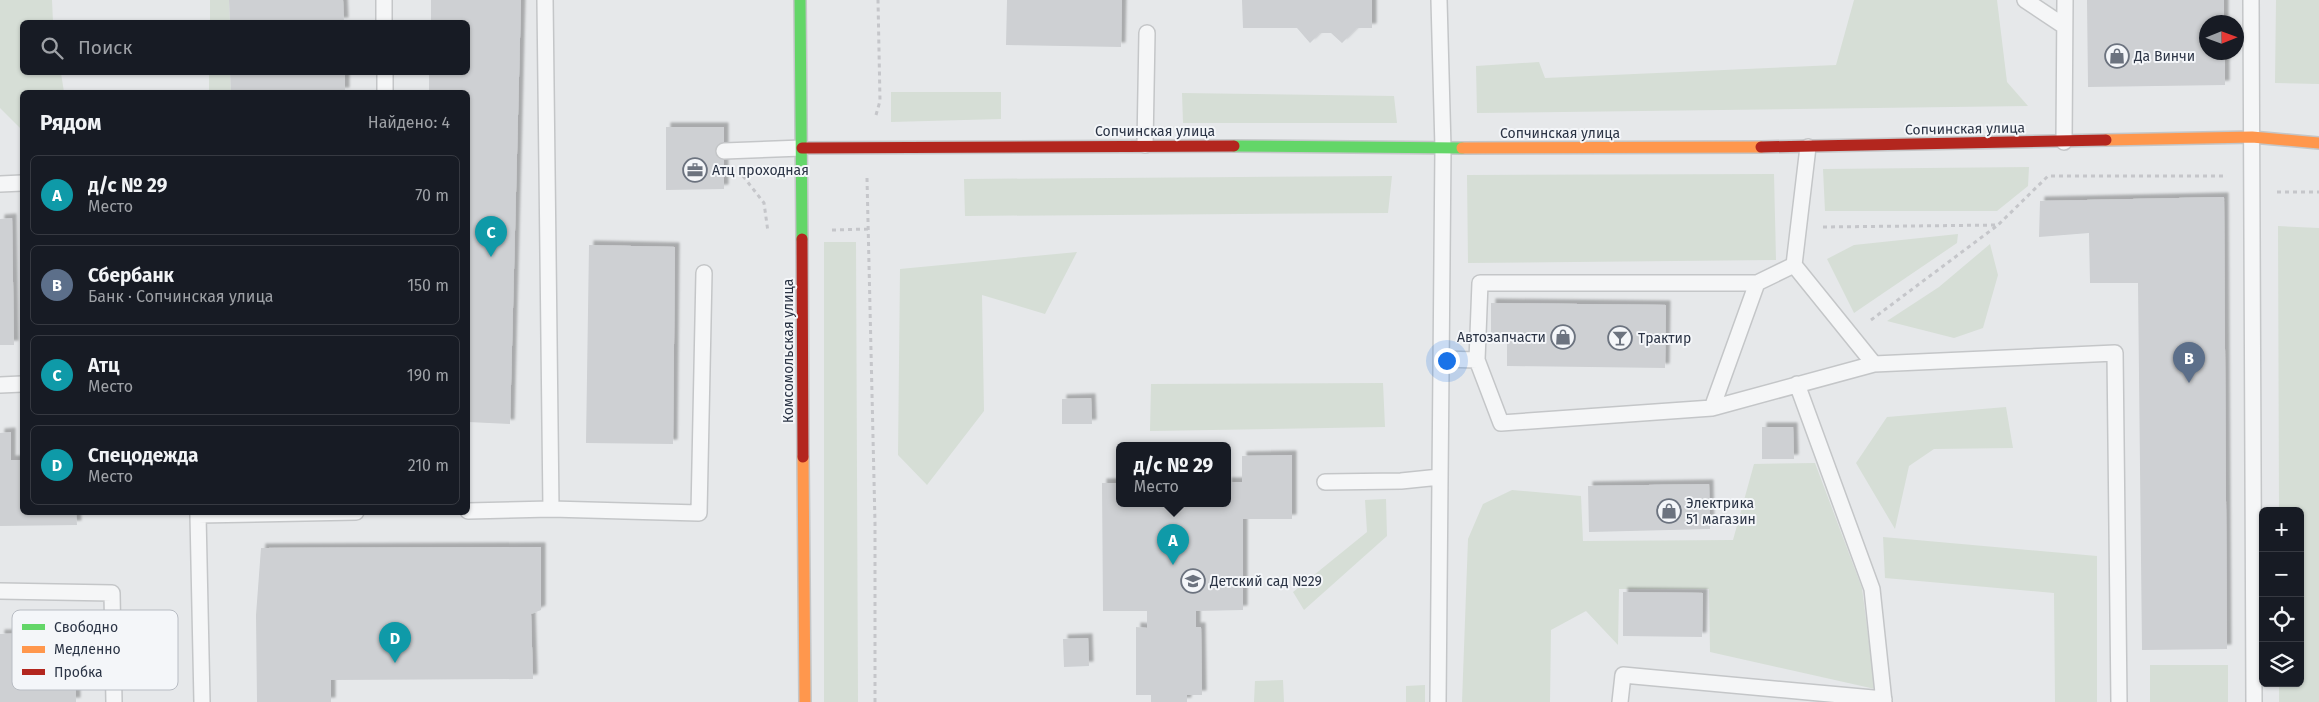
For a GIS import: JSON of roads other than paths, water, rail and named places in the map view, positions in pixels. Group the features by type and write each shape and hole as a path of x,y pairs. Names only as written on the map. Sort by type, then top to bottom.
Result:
{"street":[{"name":"Комсомольская улица","path":"800,0 805,702"},
{"name":"Сопчинская улица","path":"802,148 1145,145 1443,148 1808,147 2252,138 2319,143"}],"lane":[{"path":"384,0 384,20"},
{"path":"545,0 552,509"},
{"path":"1438,702 1443,148 1439,0"},
{"path":"2025,0 2064,26"},
{"path":"2064,142 2065,0"},
{"path":"2251,0 2254,702"},
{"path":"1145,145 1147,33"},
{"path":"385,75 385,90"},
{"path":"1808,147 1794,265 1874,364"},
{"path":"724,151 802,148"},
{"path":"0,184 20,183"},
{"path":"1794,265 1757,283 1480,283 1477,360 1501,423 1712,408 1874,364 2116,352 2119,702"},
{"path":"470,510 552,509 699,512 704,273"},
{"path":"1712,408 1757,283"},
{"path":"1442,358 1477,360"},
{"path":"0,385 20,384"},
{"path":"1620,702 1623,675 1884,701 1872,589 1797,384"},
{"path":"1325,482 1440,478"},
{"path":"198,515 202,702"},
{"path":"0,591 112,593 112,610"}],"place":[{"name":"Да Винчи","path":"2117,56"},
{"name":"Атц проходная","path":"695,170"},
{"name":"Атц","path":"491,257"},
{"name":"Автозапчасти","path":"1563,337"},
{"name":"Трактир","path":"1620,338"},
{"name":"Сбербанк","path":"2189,383"},
{"name":"Электрика 51 магазин","path":"1669,511"},
{"name":"д/с № 29","path":"1173,565"},
{"name":"Детский сад №29","path":"1193,581"},
{"name":"Спецодежда","path":"395,663"}]}
